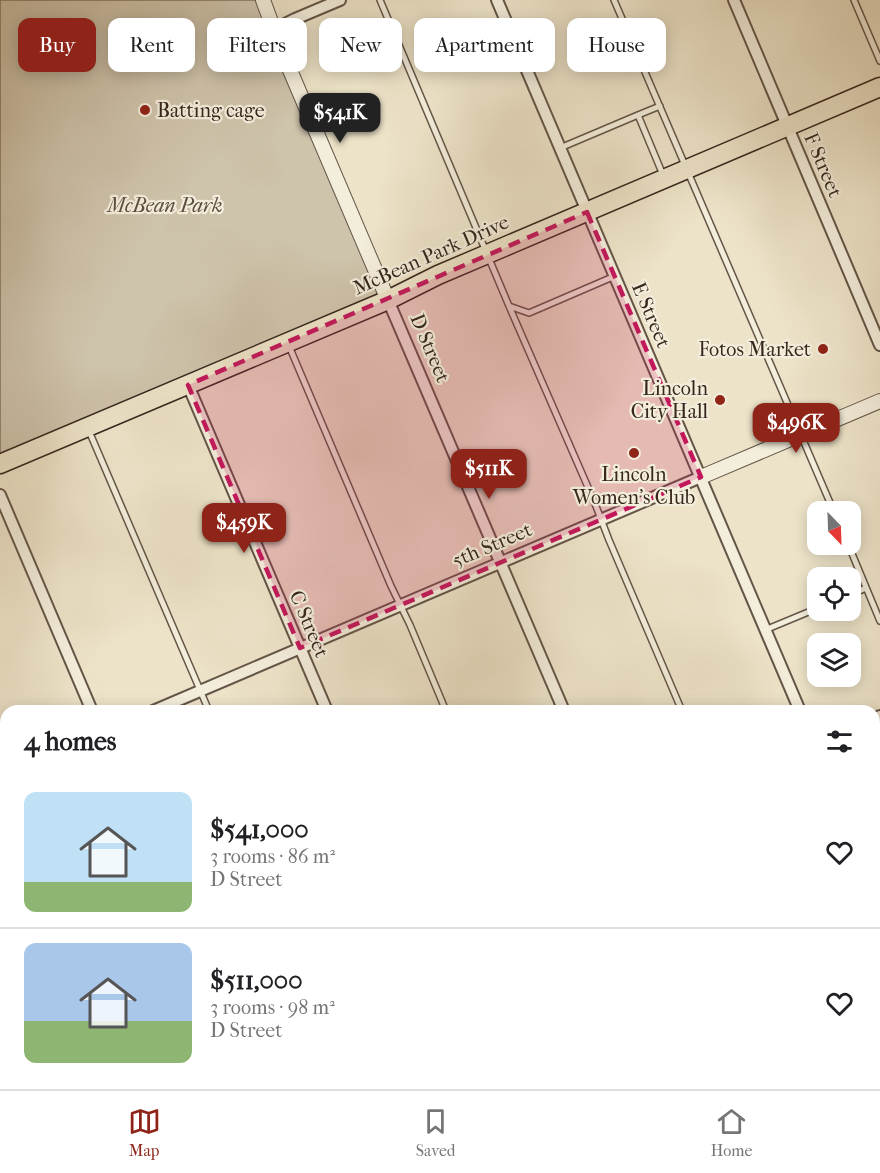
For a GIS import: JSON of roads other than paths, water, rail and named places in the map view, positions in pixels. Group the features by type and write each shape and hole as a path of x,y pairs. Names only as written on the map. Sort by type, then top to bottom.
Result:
{"main road":[{"name":"McBean Park Drive","path":"0,465 880,87"}],"street":[{"name":"D Street","path":"262,0 270,18"},
{"path":"297,18 340,0"},
{"name":"E Street","path":"497,0 797,705"},
{"name":"F Street","path":"734,0 880,345"},
{"name":"D Street","path":"292,72 561,705"},
{"name":"C Street","path":"188,386 324,705"},
{"name":"5th Street","path":"167,705 880,401"},
{"path":"0,495 89,705"}],"lane":[{"path":"380,0 679,705"},
{"path":"614,0 829,501"},
{"path":"854,0 880,61"},
{"path":"560,148 660,106"},
{"path":"638,116 664,179"},
{"path":"510,306 529,313 615,276"},
{"path":"288,343 443,705"},
{"path":"88,427 206,705"},
{"path":"852,555 880,621"},
{"path":"861,590 866,588"},
{"path":"765,630 807,613"}],"place":[{"name":"Batting cage","path":"145,110"},
{"name":"Fotos Market","path":"823,349"},
{"name":"Lincoln City Hall","path":"720,400"},
{"name":"Lincoln Women's Club","path":"634,453"}],"park label":[{"name":"McBean Park","path":"165,205"}]}
